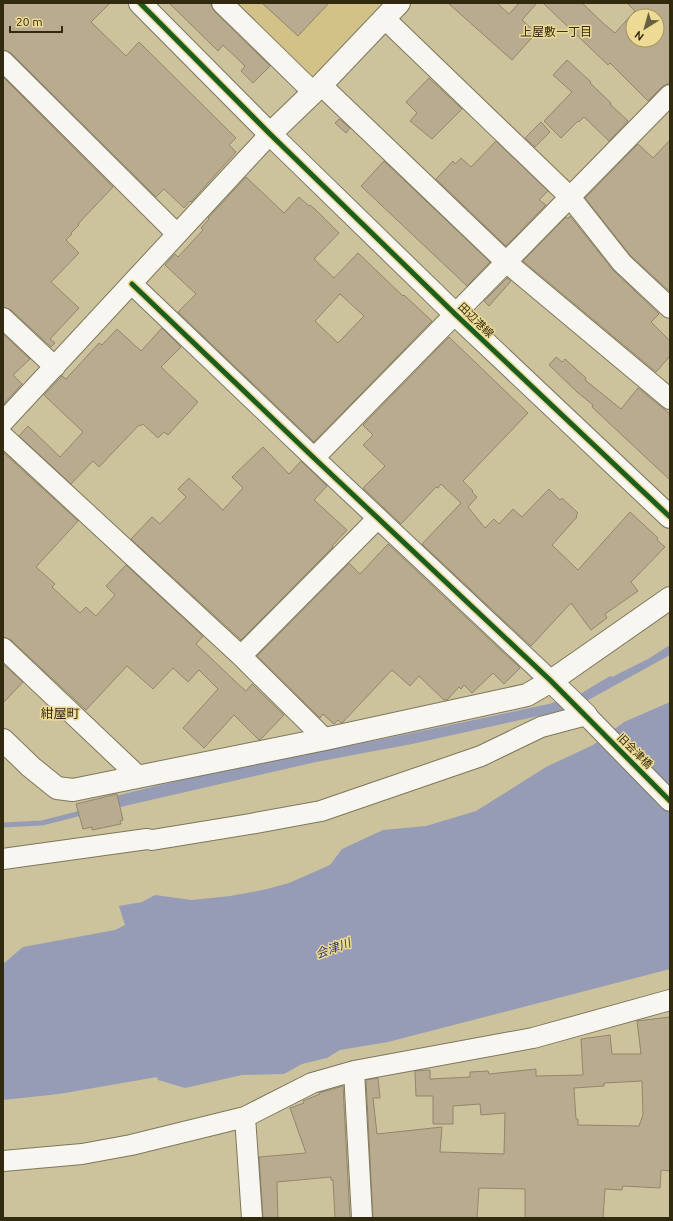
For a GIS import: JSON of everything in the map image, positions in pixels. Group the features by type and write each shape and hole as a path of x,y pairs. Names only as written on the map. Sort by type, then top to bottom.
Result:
{"street":[{"name":"田辺港線","path":"140,3 270,134 455,314 670,517"},
{"path":"222,3 506,262 670,399"},
{"path":"3,422 270,134 317,89 392,11 570,197 622,263 670,308"},
{"path":"3,61 177,234"},
{"path":"314,458 670,95"},
{"path":"132,284 586,715"},
{"path":"3,318 55,367"},
{"path":"3,436 241,656 325,739"},
{"path":"241,656 378,518"},
{"path":"3,740 31,767 57,788 73,790 325,739 527,695 551,681 670,598"},
{"path":"3,648 138,776"},
{"path":"3,859 148,839 152,840 321,811 481,756 541,727 586,715"},
{"name":"旧会津橋","path":"586,715 670,801"},
{"path":"3,1161 82,1154 131,1145 245,1117 312,1083 354,1071 533,1038 670,1000"},
{"path":"354,1071 362,1218"},
{"path":"245,1117 252,1218"}],"shaded area":[{"path":"229,3 382,3 308,81"}],"water":[{"path":"670,645 670,655 581,704 556,712 412,744 316,762 116,808 116,796 170,783 549,704 580,694 610,676 612,677 648,659"},
{"name":"会津川","path":"670,702 670,969 388,1042 340,1050 327,1058 302,1064 284,1074 242,1075 185,1088 158,1080 157,1077 59,1094 3,1100 3,964 23,947 115,930 125,925 119,906 142,902 155,895 192,900 230,896 263,890 289,883 330,865 342,849 383,830 426,826 476,811 546,767 593,745 624,722"}],"building":[{"path":"3,3 110,3 91,22 126,56 139,42 236,138 229,145 236,152 184,208 164,189 156,197 11,53 3,50"},
{"path":"169,3 210,3 214,11 270,66 253,83 241,71 245,66 223,45 218,51"},
{"path":"262,3 329,3 298,36"},
{"path":"448,3 497,3 509,14 519,3 537,3 522,20 536,33 512,60"},
{"path":"543,3 582,3 615,33 625,22 625,48 665,48 665,8 632,8 627,3 670,3 670,84 662,87 648,101 610,63 608,65"},
{"path":"567,60 591,82 590,83 628,121 609,141 584,117 561,138 544,121 572,92 553,75"},
{"path":"3,77 113,187 78,224 79,225 66,240 79,253 51,282 79,308 50,339 55,343 51,347 11,310 3,307"},
{"path":"429,78 462,109 432,139 410,121 417,113 406,102"},
{"path":"339,119 350,128 346,133 335,123"},
{"path":"541,122 550,132 535,147 525,138"},
{"path":"670,140 670,292 630,255 585,198 638,144 653,158"},
{"path":"496,141 548,191 539,200 546,205 506,246 436,179 453,161 455,164 461,158 471,167"},
{"path":"384,161 490,262 467,286 361,186"},
{"path":"246,177 284,213 299,197 316,210 339,233 314,259 334,278 358,253 403,296 404,295 432,321 314,442 178,312 196,294 165,265 175,254 178,257 203,230 201,228 209,219 208,218","holes":["340,294 364,316 338,343 315,321"]},
{"path":"570,216 613,270 659,314 651,322 670,341 670,356 656,372 523,261 566,217 568,219"},
{"path":"507,278 511,281 489,306 484,301"},
{"path":"162,328 181,347 161,367 198,402 168,435 164,432 158,438 143,424 140,426 139,425 99,467 93,461 71,484 19,436 28,426 60,457 83,432 44,395 62,376 66,379 99,343 102,345 117,329 141,351"},
{"path":"3,334 30,359 13,375 22,384 3,405"},
{"path":"449,337 528,413 463,481 477,497 468,507 485,528 494,519 499,524 513,509 522,517 549,489 560,500 562,498 578,513 576,515 577,517 552,545 578,570 630,512 658,538 657,540 665,547 631,582 638,591 605,614 607,618 591,630 571,603 531,646 422,544 461,503 441,484 438,488 436,487 401,524 363,488 385,466 363,445 373,435 363,425"},
{"path":"556,357 562,362 565,359 586,378 585,380 621,409 638,388 670,414 670,480 592,407 593,405 549,365"},
{"path":"263,447 289,474 301,461 327,486 314,500 347,530 332,546 333,547 241,640 131,539 152,517 160,524 186,497 178,489 189,478 223,510 243,488 232,477"},
{"path":"3,452 78,521 36,567 55,584 52,587 80,613 86,607 96,616 115,595 106,586 126,565 203,636 196,644 236,682 246,691 252,684 284,715 261,739 259,740 234,715 204,748 183,728 218,689 199,670 188,682 173,668 153,689 127,666 86,710 11,640 3,637"},
{"path":"388,544 520,668 504,684 493,673 472,693 464,685 461,689 459,687 447,700 444,700 419,676 410,686 392,670 343,722 341,723 338,720 334,724 323,714 320,718 257,656 349,563 360,574"},
{"path":"3,664 23,682 3,703"},
{"path":"117,794 123,820 120,821 121,824 92,830 92,827 83,829 76,804"},
{"path":"670,1017 670,1171 661,1170 660,1188 623,1186 622,1190 605,1189 603,1218 525,1218 525,1189 479,1188 477,1218 373,1218 366,1080 378,1078 380,1098 373,1098 377,1134 442,1127 440,1152 504,1154 505,1113 481,1115 480,1104 453,1106 453,1124 433,1124 433,1096 416,1096 415,1071 430,1070 430,1079 470,1077 470,1072 488,1071 489,1074 536,1069 536,1076 583,1075 581,1039 610,1035 612,1054 641,1054 637,1021","holes":["642,1081 643,1115 639,1126 578,1125 578,1119 576,1119 574,1088 604,1086 604,1083"]},
{"path":"343,1086 350,1218 335,1218 333,1180 331,1180 331,1177 277,1182 278,1218 263,1218 259,1157 306,1153 290,1108 304,1103 303,1101 320,1094 319,1093"}],"waterway":[{"path":"3,825 42,823 85,812"}],"cycle path":[{"path":"140,3 270,134 455,314 670,517"},
{"path":"132,284 551,681 670,801"}],"district":[{"name":"上屋敷一丁目","path":"556,31"},
{"name":"紺屋町","path":"60,713"}]}
